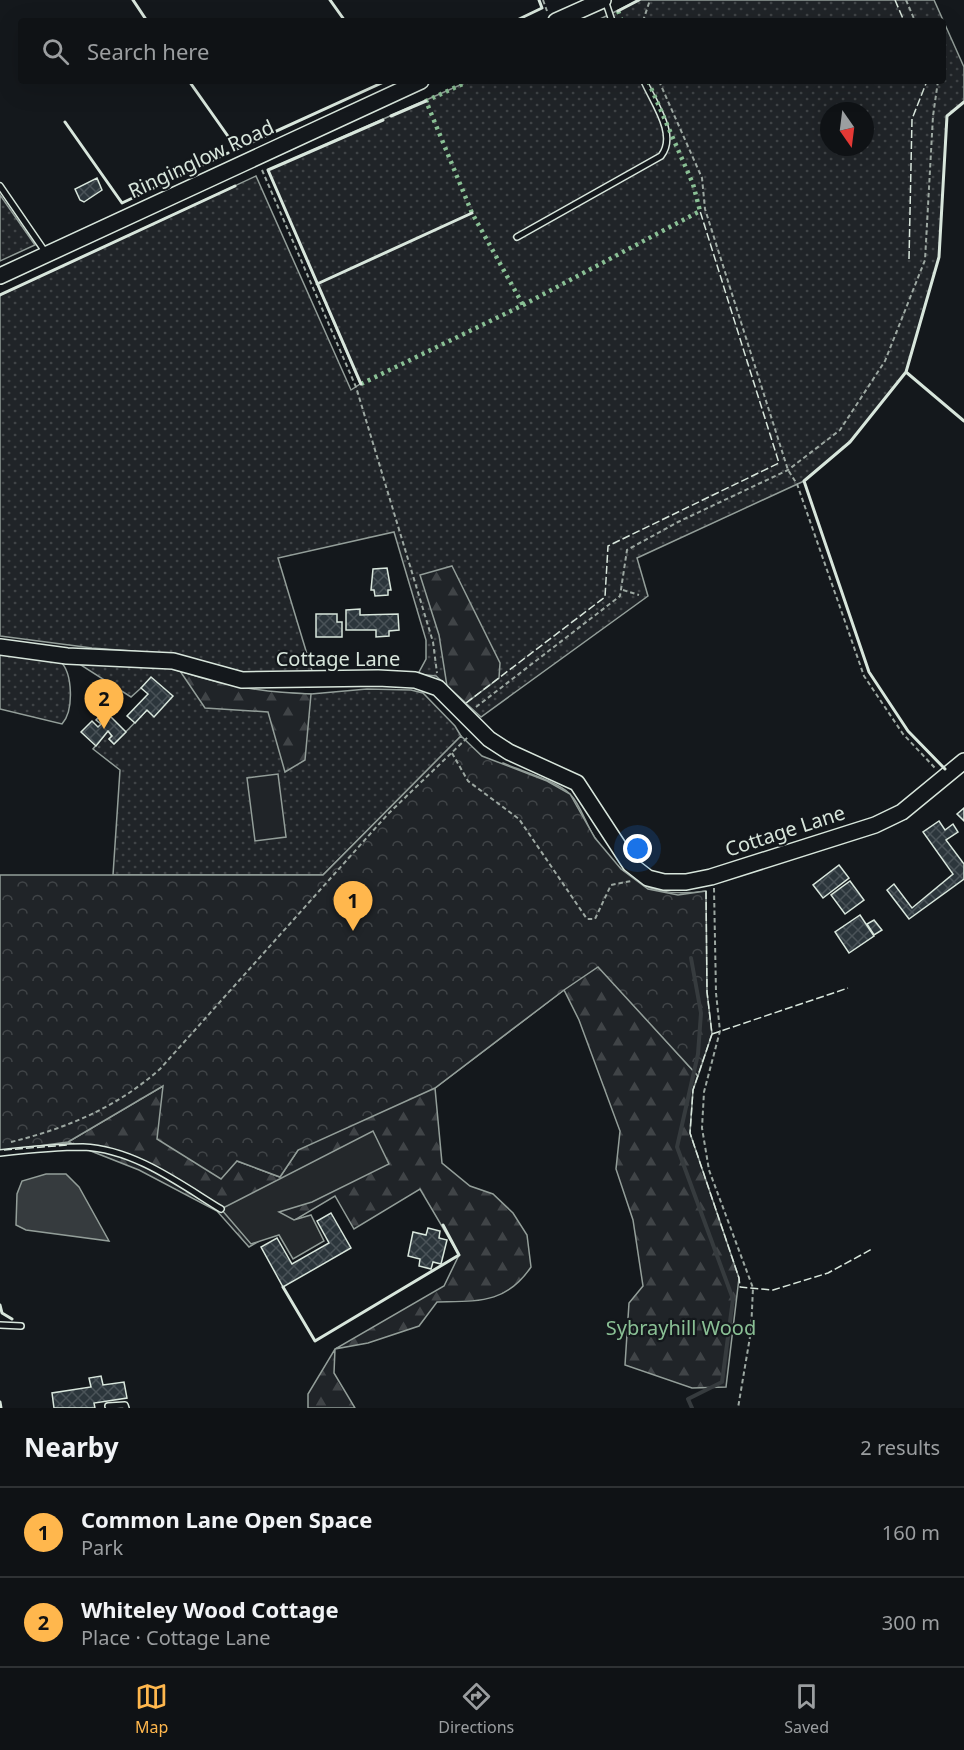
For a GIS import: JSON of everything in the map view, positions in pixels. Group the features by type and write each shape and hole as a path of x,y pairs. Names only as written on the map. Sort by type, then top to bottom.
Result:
{"street":[{"path":"563,18 604,0"},
{"name":"Ringinglow Road","path":"0,276 414,84"},
{"name":"Cottage Lane","path":"0,647 67,656 173,661 242,680 378,678 416,680 438,688 476,728 509,752 577,783 630,864 648,878 664,882 686,882 711,877 875,825 902,813 964,761"}],"lane":[{"path":"604,0 611,18"},
{"path":"517,237 661,156 666,150 668,133 645,84"},
{"path":"0,186 47,254"},
{"path":"0,1153 84,1147 116,1154 156,1169 221,1209"},
{"path":"0,1325 21,1326"},
{"path":"108,1406 125,1405 126,1408"}],"path":[{"path":"644,18 650,0"},
{"path":"906,0 914,18"},
{"path":"660,84 702,178 705,209 788,470 797,484 864,676 903,734 945,776"},
{"path":"465,716 620,596 623,590 627,549 788,470 840,430 885,361 925,260 933,116 938,84"},
{"path":"256,157 356,387 400,524 433,642 438,688"},
{"path":"623,590 639,595"},
{"path":"1,1145 58,1130 135,1091 160,1069 388,814 476,728"},
{"path":"452,753 468,781 519,819 586,919 595,919 611,885 648,878"},
{"path":"711,877 714,888 716,993 720,1031 704,1092 702,1128 709,1170 753,1288 752,1331 738,1408"}],"green space":[{"path":"639,0 934,0 942,18 602,18"},
{"path":"946,27 964,67 964,102 947,116 939,257 906,372 850,442 804,481 637,558 648,596 481,717 436,676 418,674 426,659 426,640 394,532 278,558 313,674 245,673 171,654 92,648 0,636 0,295 256,176 351,390 360,384 268,170 462,84 946,84"},
{"path":"0,195 35,245 0,261"},
{"path":"452,566 500,663 499,678 466,703 447,686 439,635 420,575"},
{"path":"0,654 60,661 70,683 69,710 62,724 0,709"},
{"path":"76,662 164,666 213,682 262,692 311,694 367,689 411,690 423,693 455,726 461,736 323,875 113,875 120,770 93,749 108,731 112,736 109,739 114,744 147,710 154,716 172,696 141,688 131,697"},
{"path":"180,671 245,688 311,694 305,760 285,772 268,712 205,708"},
{"path":"461,736 482,756 547,781 570,794 595,838 621,869 648,889 678,895 706,891 707,992 712,1034 698,1076 598,967 435,1088 298,1150 280,1177 237,1161 221,1179 157,1139 163,1086 68,1142 0,1151 0,875 323,875"},
{"name":"Sybrayhill Wood","path":"503,763 548,781 570,794 606,854 630,877 655,890 687,893 706,891 599,967 698,1076 693,1090 690,1133 739,1278 726,1387 692,1388 625,1365 629,1303 643,1286 633,1220 616,1169 620,1131 579,1020 564,990 435,1088 442,1163 470,1186 493,1194 513,1213 527,1235 531,1267 512,1288 501,1294 478,1300 437,1302 419,1326 368,1343 335,1349 444,1286 459,1255 420,1189 354,1229 335,1196 249,1247 217,1211 139,1170 68,1142 163,1086 237,1161 280,1177 298,1150"},
{"path":"278,774 286,837 255,841 247,778"},
{"path":"335,1349 334,1373 355,1408 308,1408 308,1394"}],"shaded area":[{"path":"373,1131 389,1164 312,1202 279,1212 294,1220 311,1215 324,1241 293,1259 279,1235 251,1244 221,1209"},
{"path":"46,1174 66,1174 79,1187 109,1241 26,1230 16,1225 17,1194 22,1181"}],"building":[{"path":"97,178 102,190 84,202 80,200 75,189"},
{"path":"387,568 391,590 388,590 388,595 375,596 374,590 371,590 373,569"},
{"path":"360,609 360,615 398,614 399,630 389,631 389,636 376,637 376,630 346,630 346,610"},
{"path":"316,614 337,614 337,622 342,622 342,637 316,637"},
{"path":"151,677 173,696 154,717 147,710 135,723 127,716 148,694 141,688"},
{"path":"105,711 126,732 114,744 109,739 112,736 108,731 96,746 81,732 92,721 98,727 101,724 96,720"},
{"path":"964,808 964,821 957,814"},
{"path":"939,821 945,830 953,824 958,832 946,840 964,864 964,879 909,919 887,890 894,884 912,908 953,874 923,832"},
{"path":"839,865 849,878 823,898 813,885"},
{"path":"850,881 864,900 845,914 831,895"},
{"path":"860,915 874,936 849,953 835,932"},
{"path":"874,920 882,930 874,935 867,924"},
{"path":"331,1213 351,1248 283,1287 261,1247 277,1238 292,1264 329,1243 317,1221"},
{"path":"428,1228 440,1231 439,1238 447,1240 441,1264 433,1262 431,1269 419,1266 420,1259 408,1256 413,1232 426,1235"},
{"path":"101,1376 103,1385 124,1382 127,1398 94,1403 95,1408 54,1408 52,1393 91,1387 89,1378"}],"waterway":[{"path":"691,958 701,1013 698,1054 677,1147 733,1299 722,1382 688,1399 692,1408"}],"hedge":[{"path":"618,11 621,18"},
{"path":"463,84 426,101 472,213 523,305"},
{"path":"361,384 523,305 700,211 693,184 649,84"}],"fence":[{"path":"895,0 903,18"},
{"path":"909,259 912,119 926,84"},
{"path":"466,703 605,597 608,546 779,463 700,211"},
{"path":"706,891 707,992 712,1034 693,1090 690,1133 739,1278 740,1287 773,1290 828,1273 872,1249"},
{"path":"712,1034 848,988"},
{"path":"4,1150 67,1145"}],"wall":[{"path":"133,0 145,18"},
{"path":"330,0 343,18"},
{"path":"521,18 542,8 539,0"},
{"path":"618,11 639,0"},
{"path":"191,84 237,149 379,84"},
{"path":"391,116 426,101"},
{"path":"964,102 947,116 939,257 906,372 964,421"},
{"path":"361,384 268,170 383,120"},
{"path":"65,122 122,203 228,153"},
{"path":"0,295 235,186"},
{"path":"317,284 472,213"},
{"path":"906,372 850,442 804,481 869,672 908,731 945,769"},
{"path":"283,1287 315,1341 459,1255 443,1225"},
{"path":"0,1305 2,1313 12,1319"},
{"path":"0,1402 1,1408"}],"place":[{"name":"Whiteley Wood Cottage","path":"104,729"},
{"name":"Common Lane Open Space","path":"353,931"}]}
